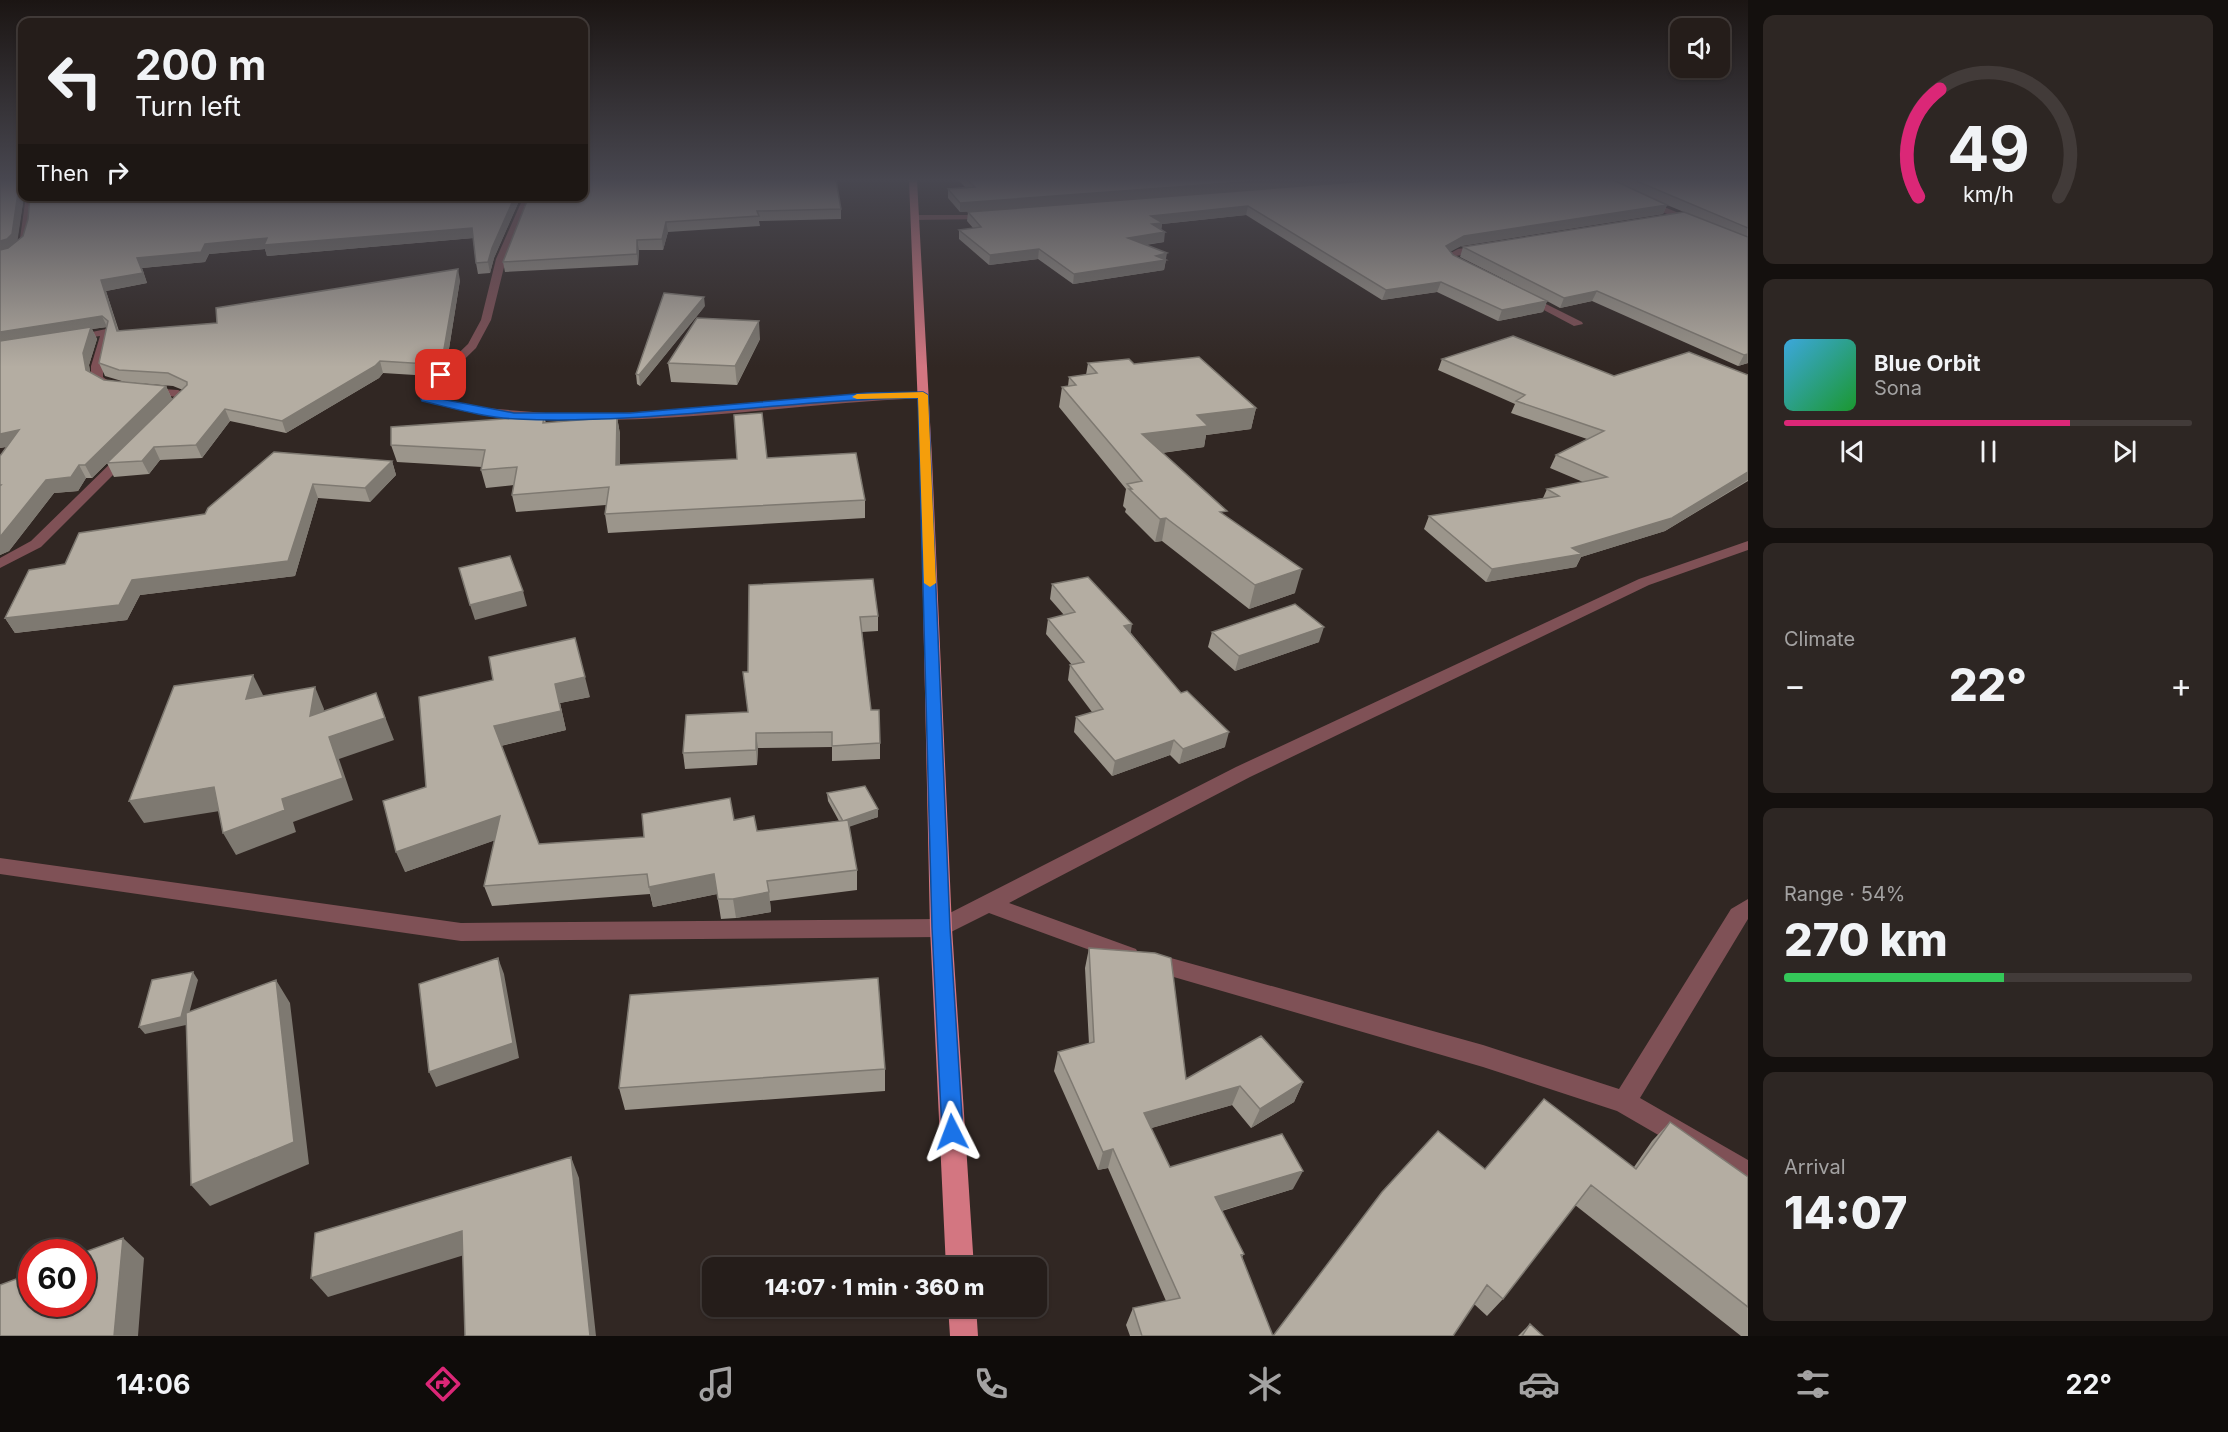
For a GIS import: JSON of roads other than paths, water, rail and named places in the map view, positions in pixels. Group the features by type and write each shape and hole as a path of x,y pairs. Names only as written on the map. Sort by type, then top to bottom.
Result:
{"main road":[{"path":"915,242 923,395 941,928 959,1257"},
{"path":"963,1317 964,1336"}],"street":[{"path":"0,258 16,253 23,242"},
{"path":"508,242 501,259 486,320 471,346 426,390 424,394 426,399 514,416 630,416 867,396 923,395"},
{"path":"1474,272 1450,256 1461,251 1493,247"},
{"path":"1516,292 1578,324"},
{"path":"59,340 106,332 97,366 97,378 110,387 178,393 185,396 159,422"},
{"path":"0,564 36,544 135,446"},
{"path":"0,866 461,932 941,928 1243,772 1644,582 1748,545"},
{"path":"988,904 1114,952 1317,1007 1624,1102 1748,1174"},
{"path":"1624,1102 1738,915 1748,907"}]}
